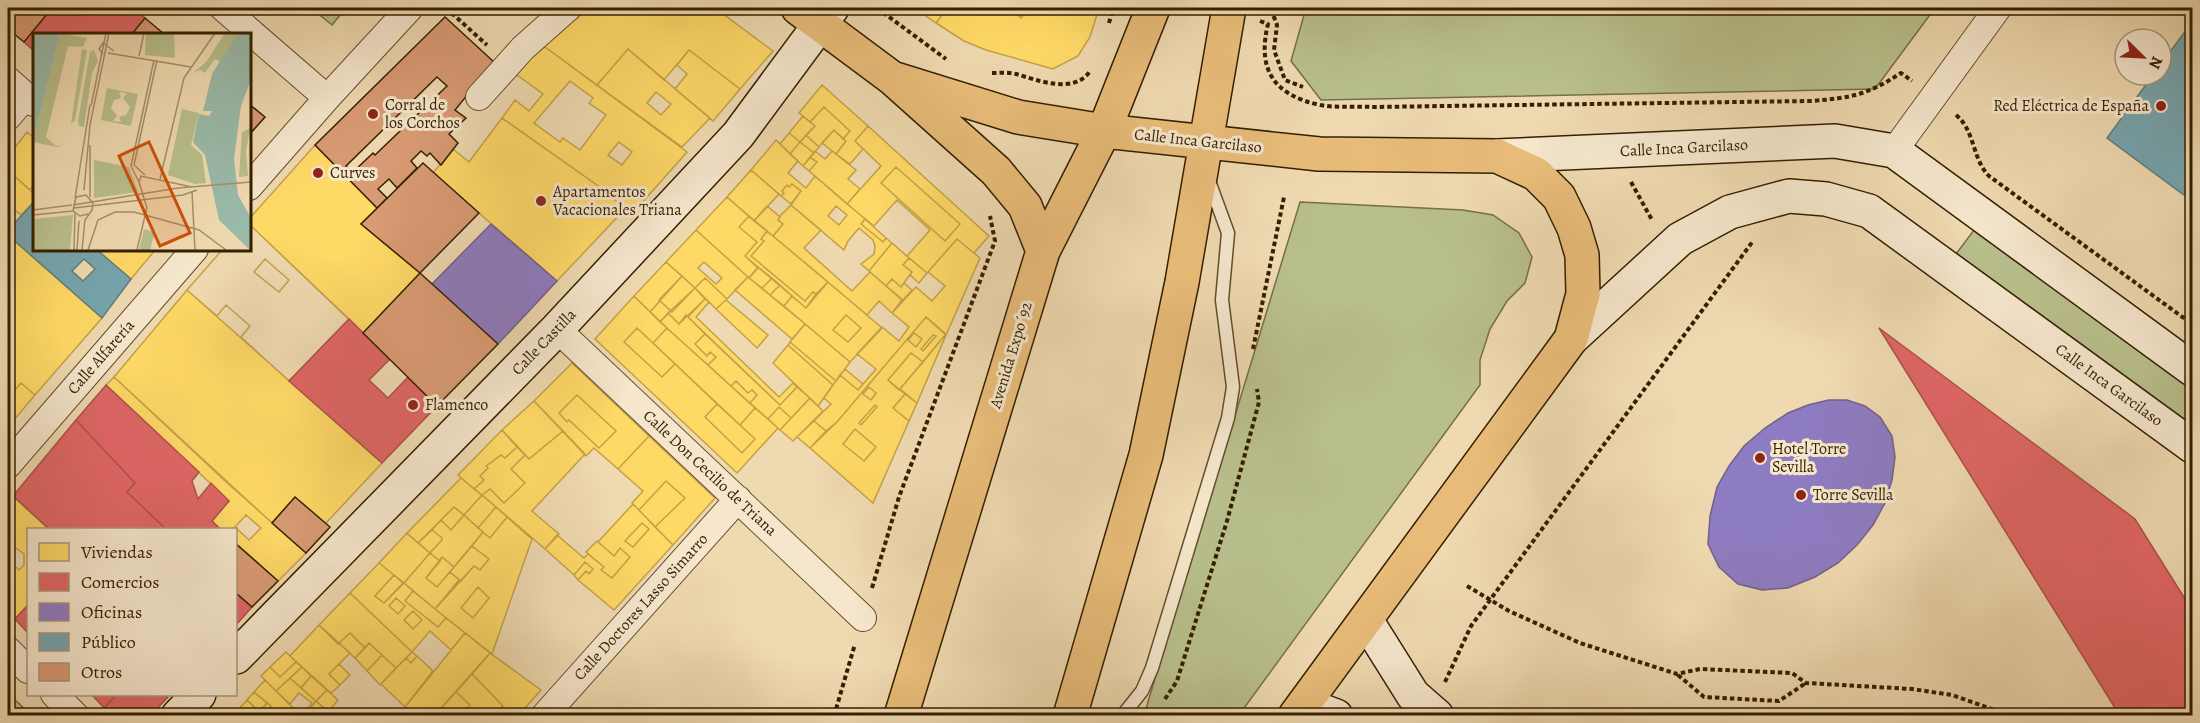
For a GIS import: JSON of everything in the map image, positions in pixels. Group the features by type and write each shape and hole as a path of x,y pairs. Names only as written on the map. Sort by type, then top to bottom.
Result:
{"main road":[{"name":"Avenida Expo´92","path":"901,716 1043,251 1104,131 1153,8"},
{"path":"817,13 996,171 1025,206 1043,251"},
{"path":"1070,716 1146,455 1182,282 1204,152 1240,13"},
{"name":"Calle Inca Garcilaso","path":"892,78 1018,117 1104,131 1204,152 1359,156 1497,156"},
{"path":"1299,710 1571,339 1583,294 1582,255 1574,228 1558,197 1536,174 1497,156"}],"street":[{"path":"223,8 327,98"},
{"path":"250,186 410,8"},
{"path":"479,97 523,48 568,8"},
{"path":"1894,151 1998,8"},
{"name":"Calle Castilla","path":"237,656 557,329 738,135 817,13"},
{"path":"8,117 23,93"},
{"name":"Calle Inca Garcilaso","path":"1497,156 1834,141 1894,151 2193,369"},
{"name":"Calle Inca Garcilaso","path":"1571,339 1680,239 1730,212 1789,196 1827,199 1869,212 2193,446"},
{"name":"Calle Alfarería","path":"8,465 194,250"},
{"name":"Calle Don Cecilio de Triana","path":"557,329 863,618"},
{"name":"Calle Doctores Lasso Simarro","path":"544,716 738,499"},
{"path":"1366,620 1413,695 1439,701"},
{"path":"8,650 27,669"},
{"path":"56,696 76,716"},
{"path":"178,716 197,696"},
{"path":"1299,710 1336,716"}],"lane":[{"path":"1122,716 1142,692 1152,668 1230,408 1233,387 1222,300 1228,234 1204,152"}],"path":[{"path":"448,8 509,64"},
{"path":"877,8 956,64"},
{"path":"1108,27 1113,8"},
{"path":"1271,9 1277,25 1274,51 1285,80 1303,87"},
{"path":"1240,13 1268,24 1263,43 1265,64 1271,78 1282,88 1320,105 1372,107 1811,101 1844,99 1875,89 1901,73 1909,78"},
{"path":"984,73 1013,73 1046,84 1068,84 1087,76 1091,69"},
{"path":"1952,112 1964,121 1982,169 1989,176 2193,324"},
{"path":"1628,176 1652,220"},
{"path":"834,716 899,497 995,241 990,216 985,208"},
{"path":"1439,701 1471,627 1759,234"},
{"path":"1467,586 1509,611 1580,643 1677,674 1704,697 1779,701 1806,683"},
{"path":"1677,674 1700,669 1792,673 1806,683 1912,689 1952,695 2012,716"}],"green space":[{"path":"311,8 346,8 332,25"},
{"path":"1306,8 1935,8 1875,89 1321,100 1291,61"},
{"path":"1300,202 1463,210 1493,215 1519,233 1532,257 1525,283 1507,301 1490,329 1480,360 1480,385 1239,715 1144,715"},
{"path":"1974,230 2192,389 2192,428 1956,254"},
{"path":"8,693 31,715 8,715"}],"building: Viviendas":[{"path":"591,8 715,8 773,51 740,89 689,50 664,80 628,49 597,85 541,44"},
{"path":"915,8 947,8 936,23"},
{"path":"947,8 1008,8 1021,18 1029,8 1099,8 1090,37 1078,56 1053,69 986,50 964,41 936,23"},
{"path":"541,44 687,152 632,214 604,190 502,118 515,100 529,111 543,94 513,72","holes":["570,81 593,98 589,103 606,115 580,150 563,138 560,142 534,123","619,142 632,152 622,165 608,155"]},
{"path":"628,49 710,118 682,147 597,85","holes":["656,92 671,104 661,115 647,103"]},
{"path":"689,50 740,89 713,121 675,89 687,74 677,65"},
{"path":"822,85 868,126 855,141 863,149 850,164 836,154 846,141 843,139 850,131 824,107 810,122 799,113"},
{"path":"824,107 850,131 843,139 834,130 819,147 806,135 815,126 810,122"},
{"path":"803,116 815,126 800,142 789,133"},
{"name":"Apartamentos Vacacionales Triana","path":"502,118 604,190 625,209 557,281 433,173 453,149 469,162"},
{"path":"868,126 989,236 974,253 957,239 927,273 907,256 930,230 897,200 874,226 847,204 881,166 855,141","holes":["896,167 960,224 945,241 881,183"]},
{"path":"834,130 846,141 836,154 822,143"},
{"path":"27,132 33,137 33,186 30,190 8,170 8,156"},
{"path":"789,133 800,142 790,154 780,144"},
{"path":"806,135 819,147 814,153 800,142"},
{"path":"776,140 798,161 788,173 806,188 815,176 865,219 861,224 883,242 886,238 892,243 869,271 861,264 874,254 875,246 873,240 859,228 844,250 791,205 801,191 792,184 789,187 787,185 781,196 751,170","holes":["836,206 847,215 839,225 828,216"]},
{"path":"800,142 814,153 803,166 790,154"},
{"path":"315,145 377,208 361,224 420,273 363,333 250,225 250,218"},
{"path":"815,151 825,159 832,151 856,170 848,179 860,189 847,204 809,171 817,162 810,157"},
{"path":"810,157 817,162 809,171 803,166"},
{"path":"896,167 960,224 945,241 881,183"},
{"path":"8,170 33,193 33,203 21,215 10,206 8,209"},
{"path":"751,170 779,194 754,221 727,197"},
{"path":"792,184 801,191 791,204 781,196 787,185 789,187"},
{"path":"727,197 749,216 739,227 757,242 745,256 758,268 749,278 696,230"},
{"path":"791,205 821,230 804,248 852,291 870,272 902,300 892,313 879,301 867,315 773,236 783,224 778,220 780,216"},
{"path":"767,206 780,217 778,220 783,224 773,236 754,221"},
{"path":"749,216 767,231 761,239 764,241 751,256 805,301 813,292 816,294 806,308 745,256 757,242 739,227"},
{"path":"865,219 886,238 883,242 861,224"},
{"path":"250,225 349,319 289,381 241,337 250,326 226,305 217,316 187,290 222,250 250,250","holes":["265,259 289,280 279,292 254,272"]},
{"path":"250,225 349,319 289,381 241,337 250,326 226,305 217,316 187,290 222,250 250,250","holes":["265,259 289,280 279,292 254,272"]},
{"path":"696,230 748,277 727,299 705,278 695,288 666,262","holes":["704,262 722,278 716,284 698,268"]},
{"path":"767,231 828,282 816,294 813,292 805,301 751,256 764,241 761,239"},
{"path":"8,235 102,318 35,395 21,383 8,398"},
{"path":"957,239 980,258 946,335 926,317 837,422 826,431 814,421 831,404 824,398 840,375 858,390 876,369 857,354 882,327 899,341 909,327 892,313 916,287 932,301 945,286 928,272"},
{"path":"892,243 909,258 903,265 912,272 901,287 892,279 886,286 869,271"},
{"path":"102,250 155,250 131,279 100,253"},
{"path":"909,258 927,273 919,283 910,275 912,272 903,265"},
{"path":"666,262 682,276 650,312 634,296"},
{"path":"758,267 772,278 762,288 749,278"},
{"path":"682,276 695,288 672,312 659,300"},
{"path":"748,277 805,324 792,339 735,290"},
{"path":"705,278 727,299 716,309 695,288"},
{"path":"772,278 780,285 770,295 762,288"},
{"path":"892,279 901,287 904,283 912,290 903,300 886,286"},
{"path":"828,282 882,328 850,362 784,306 792,296 806,308","holes":["846,315 861,328 848,342 833,330"]},
{"path":"780,285 792,296 784,306 770,295"},
{"path":"695,288 705,299 679,324 668,313"},
{"path":"187,290 382,463 325,524 295,497 272,523 114,377"},
{"path":"634,296 667,328 653,343 637,328 624,342 662,377 675,364 717,404 705,417 742,453 755,439 740,425 755,408 778,428 737,473 595,339"},
{"path":"705,299 709,302 696,317 779,397 793,383 797,387 780,405 688,317"},
{"path":"726,300 768,335 757,348 716,309"},
{"path":"660,301 671,311 660,322 650,312"},
{"path":"668,313 679,324 686,315 705,334 695,344 707,356 710,352 716,357 708,365 660,322"},
{"path":"846,315 861,328 848,342 833,330"},
{"path":"926,317 946,334 923,362 911,353 888,380 905,394 893,408 909,421 873,503 810,448 837,422","holes":["914,333 922,339 916,347 908,340","933,335 936,336 923,351 921,349","869,387 876,393 871,400 863,394","875,405 877,407 861,425 859,423","855,429 876,447 864,461 843,444"]},
{"path":"805,324 850,362 836,381 790,342"},
{"path":"637,328 675,364 662,377 624,342"},
{"path":"667,328 755,408 740,425 653,343"},
{"path":"914,333 922,339 916,347 908,340"},
{"path":"705,334 780,405 797,387 810,398 791,418 779,407 768,419 750,403 757,395 752,390 748,393 736,381 731,386 708,365 716,357 710,352 707,356 695,344"},
{"path":"933,335 936,336 923,351 921,349"},
{"path":"946,335 917,403 900,389"},
{"path":"790,342 836,381 833,385 788,345"},
{"path":"788,345 833,385 818,406 773,363"},
{"path":"911,353 923,362 899,390 888,380"},
{"path":"572,363 649,436 618,469 594,448 586,456 534,401","holes":["577,395 616,431 599,448 559,413"]},
{"path":"845,369 863,384 858,390 840,375"},
{"path":"114,377 306,553 278,581 237,544 237,529 249,540 261,528 246,515 236,528 219,528 212,521 229,501 106,385"},
{"path":"736,381 748,393 752,390 757,395 750,403 731,386"},
{"path":"21,383 35,395 8,427 8,398"},
{"path":"869,387 876,393 871,400 863,394"},
{"path":"905,394 917,403 909,421 893,408"},
{"path":"577,395 616,431 599,448 559,413"},
{"path":"810,398 823,411 793,441 780,430"},
{"path":"534,401 563,431 529,459 502,430"},
{"path":"717,404 755,439 742,453 705,417"},
{"path":"875,405 877,407 861,425 859,423"},
{"path":"779,407 791,418 780,430 768,419"},
{"path":"814,421 826,431 810,448 797,437"},
{"path":"855,429 876,447 864,461 843,444"},
{"path":"502,430 517,447 505,458 501,455 486,466 488,468 480,476 484,480 474,489 458,475"},
{"path":"563,431 585,454 532,511 559,534 545,549 482,495 490,489 504,503 525,483 511,469 525,455 529,459"},
{"path":"649,436 715,498 673,545 655,527 685,498 666,481 639,510 632,503 643,491 618,469"},
{"path":"517,447 525,455 511,469 525,483 504,503 490,489 482,495 474,489 484,480 480,476 488,468 486,466 501,455 505,458"},
{"path":"461,478 482,495 464,515 454,507 418,543 407,533"},
{"path":"666,481 685,498 655,527 639,510"},
{"path":"482,495 496,507 478,528 464,515"},
{"path":"13,496 48,528 27,528 27,606 15,619 8,612 8,560 19,570 24,565 24,554 16,548 8,558 8,502"},
{"path":"633,504 673,545 614,610 578,580 586,571 589,574 593,569 585,562 574,575 545,549 557,535 584,558 588,554 604,567 601,570 612,578 630,557 620,548 614,556 598,542","holes":["642,523 649,529 633,547 625,541"]},
{"path":"454,507 464,515 451,530 441,520"},
{"path":"496,507 507,517 490,538 478,528"},
{"path":"464,515 483,532 454,567 442,557 440,561 430,553 442,540 432,530 441,520 451,530"},
{"path":"507,517 532,539 492,654 435,609 474,566 480,570 489,559 472,546 483,532 490,538","holes":["478,587 489,598 473,618 461,608"]},
{"path":"642,523 649,529 633,547 625,541"},
{"path":"432,530 442,540 430,553 418,543"},
{"path":"407,533 430,553 404,583 379,563"},
{"path":"597,541 614,556 620,548 630,557 612,578 601,570 604,567 586,552"},
{"path":"472,546 489,559 480,570 474,566 461,581 450,572"},
{"path":"430,553 440,561 426,578 437,587 450,572 459,580 435,609 404,583"},
{"path":"442,557 454,567 437,587 426,578"},
{"path":"585,562 593,569 589,574 586,571 578,580 574,575"},
{"path":"379,563 394,575 375,596 384,603 404,583 413,591 405,601 438,627 446,618 465,633 451,650 430,631 412,652 350,593","holes":["396,598 405,606 398,614 389,606","413,611 422,620 413,629 404,620"]},
{"path":"394,575 403,583 384,603 375,596"},
{"path":"478,587 489,598 473,618 461,608"},
{"path":"413,591 446,618 438,627 405,601"},
{"path":"350,593 412,652 396,668 369,643 365,648 350,633 338,644 319,625"},
{"path":"396,598 405,606 398,614 389,606"},
{"path":"413,611 422,620 413,629 404,620"},
{"path":"319,625 350,653 329,674 340,685 331,693 290,656"},
{"path":"350,633 365,648 355,658 339,643"},
{"path":"465,633 490,653 434,716 414,716 405,707"},
{"path":"369,643 382,655 367,671 355,658"},
{"path":"286,652 296,662 280,677 270,667"},
{"path":"412,652 417,656 411,663 406,658"},
{"path":"490,653 541,690 518,716 494,716 503,706 472,674"},
{"path":"382,655 396,668 380,685 367,671"},
{"path":"417,656 433,671 405,707 381,684 406,658 411,663"},
{"path":"296,662 302,667 276,691 261,676 270,667 280,677"},
{"path":"339,664 350,675 340,685 329,674"},
{"path":"302,667 311,676 301,688 290,678"},
{"path":"472,674 503,706 494,716 462,714 470,705 456,692"},
{"path":"311,676 327,690 316,701 301,688"},
{"path":"290,678 316,701 304,716 312,703 299,693 290,704 276,691"},
{"path":"265,680 303,716 239,716 236,712 247,700 263,715 271,706 254,692"},
{"path":"327,690 338,700 328,712 316,701"},
{"path":"254,692 267,703 259,712 247,700"},
{"path":"456,692 470,705 462,714 463,716 434,716"},
{"path":"316,701 329,712 327,716 304,716"},
{"path":"267,703 271,706 263,715 259,712"}],"building: Comercios":[{"path":"52,8 131,8 145,18 133,33 33,33 33,50 24,42"},
{"path":"349,319 390,359 369,380 388,398 408,377 437,406 382,463 289,381"},
{"path":"1879,328 2135,519 2192,610 2192,716 2120,716"},
{"path":"106,385 199,472 192,481 198,499 211,483 229,501 212,521 219,528 165,528 127,492 135,483 76,420"},
{"path":"76,420 135,483 127,492 165,528 48,528 13,496"},
{"path":"237,594 252,607 237,624"},
{"path":"27,606 27,632 15,619"},
{"path":"93,696 115,696 104,708"},
{"path":"115,696 168,697 150,716 116,716 104,708"},
{"path":"1495,713 1613,716 1499,716"}],"building: Oficinas":[{"path":"491,224 557,281 498,344 432,284"},
{"name":"Torre Sevilla","path":"1829,400 1847,400 1865,406 1880,417 1892,436 1895,457 1892,480 1885,503 1873,525 1857,545 1838,563 1815,577 1788,588 1762,590 1738,584 1719,567 1708,544 1710,516 1717,487 1744,446 1765,428 1788,413"}],"building: Público":[{"name":"Red Eléctrica de España","path":"2192,22 2192,201 2107,138 2144,87 2173,87 2173,48"},
{"path":"33,203 33,250 97,250 131,279 102,318 8,235 8,231","holes":["84,259 95,269 83,281 72,271"]}],"building: Otros":[{"path":"8,8 52,8 24,42 8,29"},
{"name":"Corral de los Corchos","path":"445,17 494,62 455,110 466,118 449,134 458,143 441,165 430,153 427,156 421,151 411,161 417,168 397,188 389,179 378,189 387,198 377,208 315,145","holes":["437,77 447,86 375,155 373,153 353,172 346,166"]},
{"path":"145,18 163,33 133,33"},
{"path":"250,105 265,117 250,134"},
{"path":"423,163 479,213 420,273 361,224"},
{"path":"420,273 498,344 437,406 363,333"},
{"path":"295,497 330,527 306,553 272,523"},
{"path":"237,545 278,581 252,607 237,594"}],"place":[{"name":"Red Eléctrica de España","path":"2161,106"},
{"name":"Corral de los Corchos","path":"373,114"},
{"name":"Curves","path":"318,173"},
{"name":"Apartamentos Vacacionales Triana","path":"541,201"},
{"name":"Flamenco","path":"413,405"},
{"name":"Hotel Torre Sevilla","path":"1760,458"},
{"name":"Torre Sevilla","path":"1801,495"}]}
